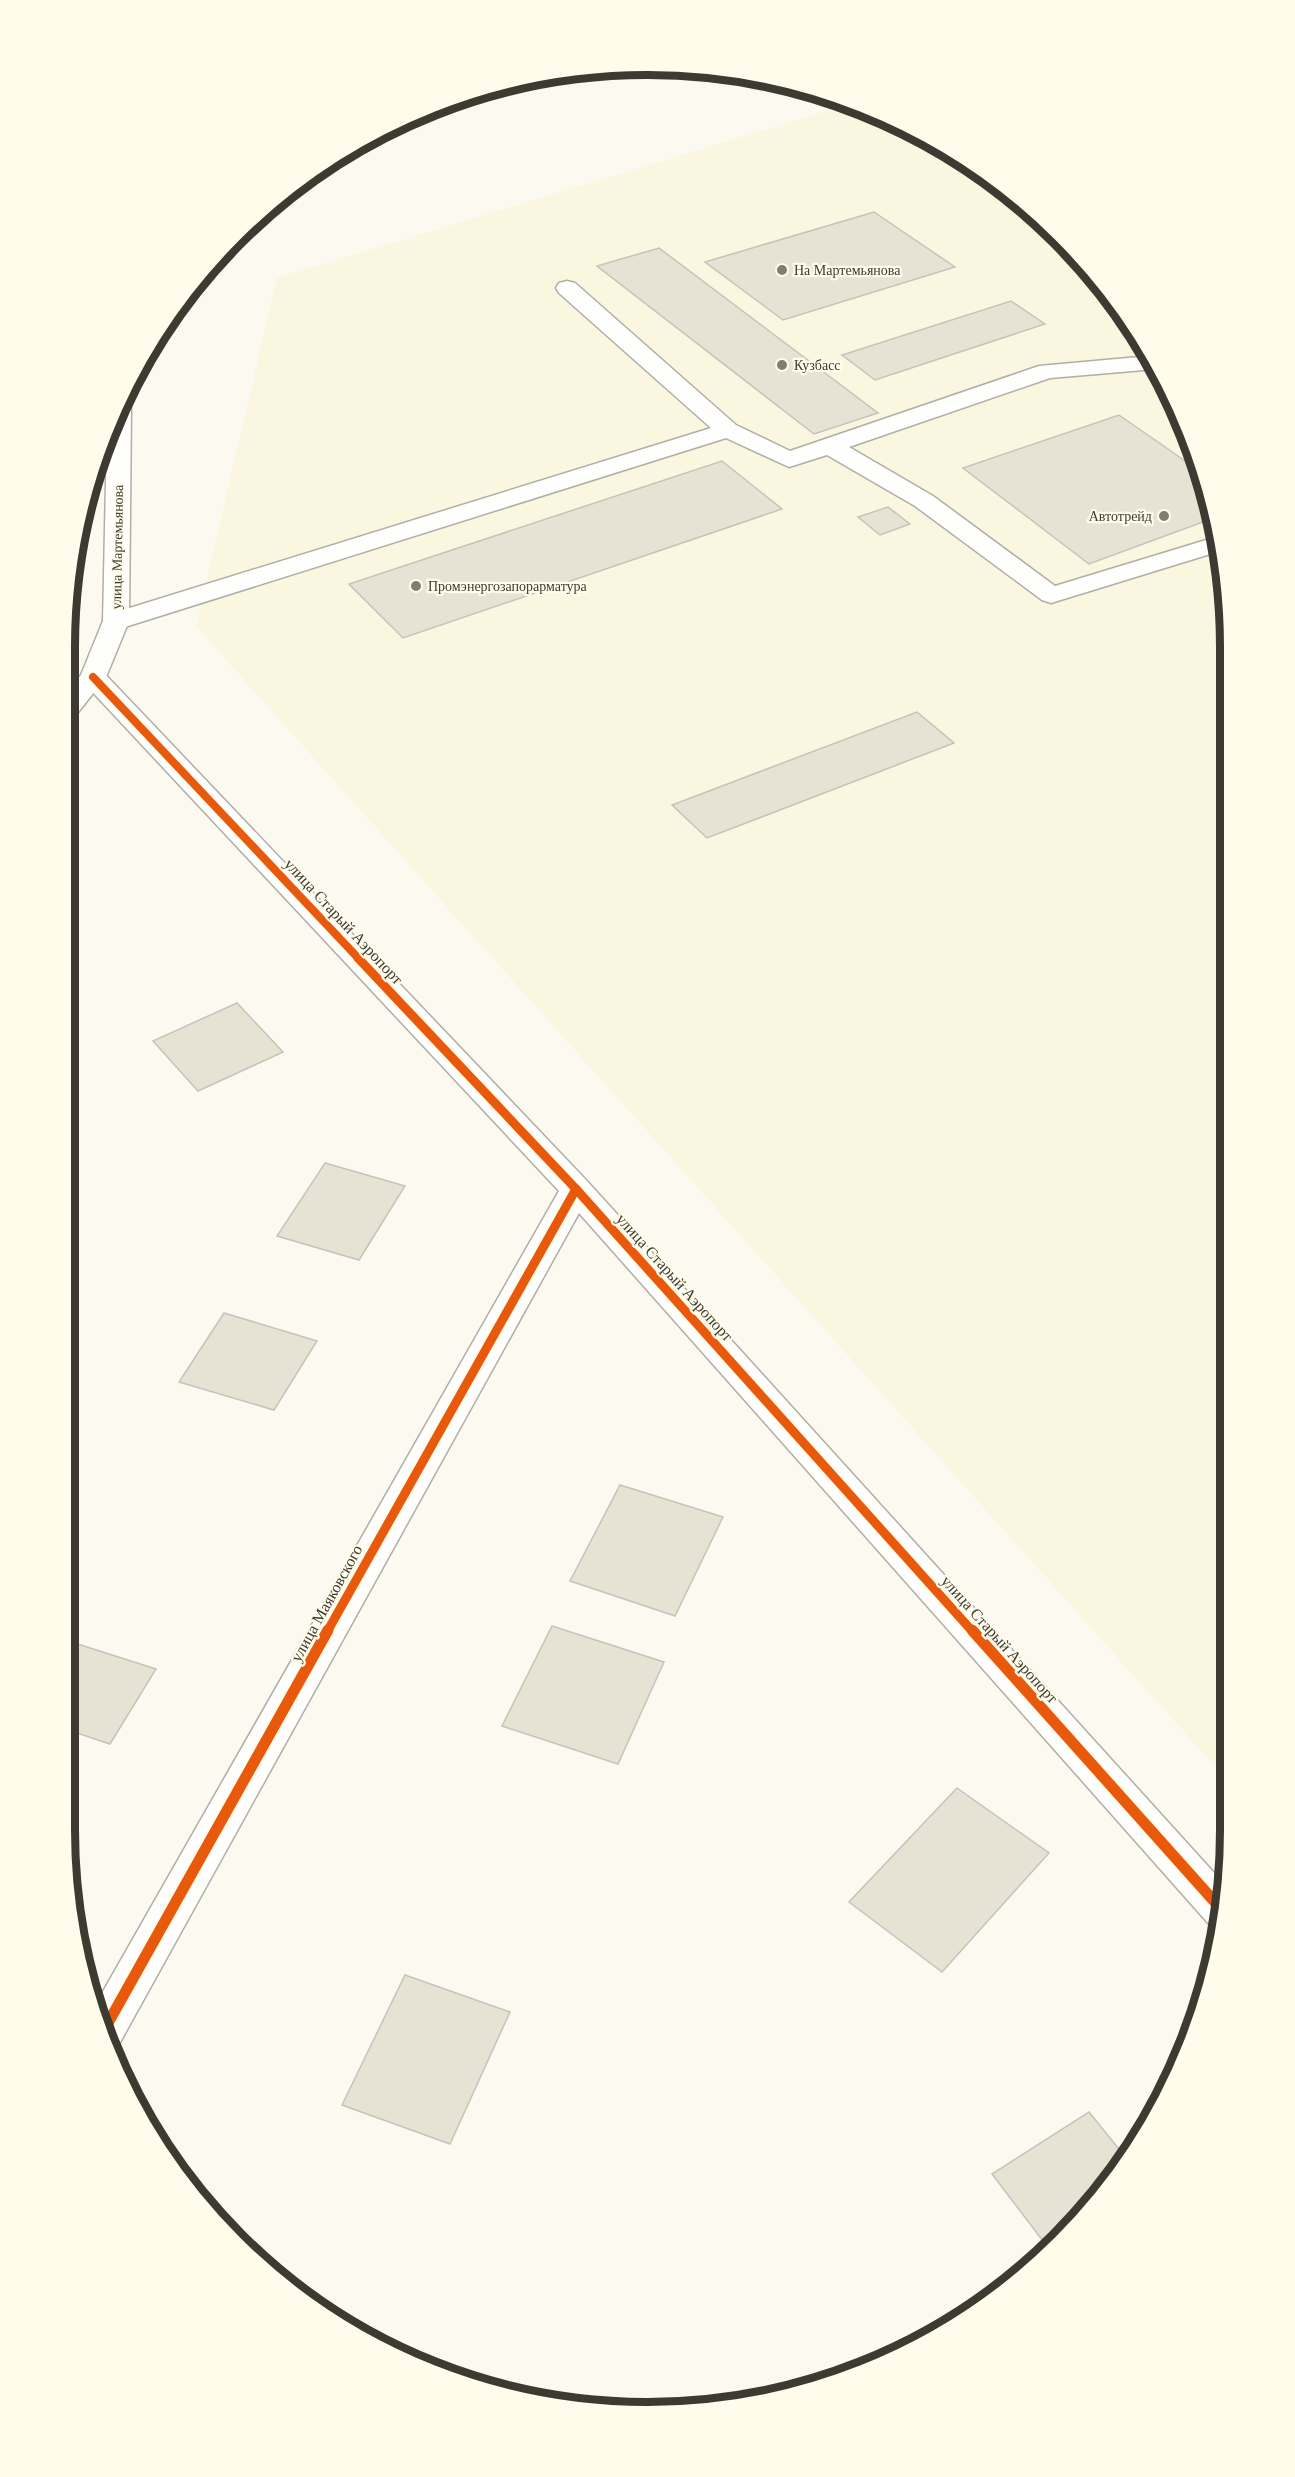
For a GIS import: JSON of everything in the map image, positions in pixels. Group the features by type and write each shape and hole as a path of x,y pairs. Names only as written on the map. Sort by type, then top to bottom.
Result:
{"street":[{"path":"567,288 728,430 789,460 1047,371 1144,364"},
{"name":"улица Мартемьянова","path":"75,699 93,677 116,621 119,429"},
{"path":"116,621 728,430"},
{"path":"829,446 924,501 1051,595 1211,546"},
{"name":"улица Старый Аэропорт","path":"93,677 576,1189 1215,1902"},
{"name":"улица Маяковского","path":"108,2022 576,1189"}],"shaded area":[{"path":"839,108 901,134 966,171 996,193 1025,217 1078,270 1124,329 1161,394 1190,463 1209,536 1219,610 1220,1772 196,626 277,278"}],"building":[{"path":"874,212 955,267 783,320 705,262"},
{"path":"659,248 878,413 814,434 597,266"},
{"path":"1011,301 1045,324 875,380 842,355"},
{"path":"1119,415 1190,465 1205,521 1089,564 963,468"},
{"path":"722,461 782,509 403,638 349,584"},
{"path":"888,507 910,524 880,535 858,517"},
{"path":"917,712 954,743 707,838 672,805"},
{"path":"237,1003 283,1052 198,1091 153,1041"},
{"path":"325,1163 405,1186 359,1260 277,1236"},
{"path":"224,1313 317,1341 274,1410 179,1382"},
{"path":"620,1485 723,1517 675,1616 570,1581"},
{"path":"552,1626 664,1662 618,1764 502,1726"},
{"path":"75,1643 156,1669 110,1744 75,1732"},
{"path":"957,1788 1049,1853 942,1972 849,1902"},
{"path":"405,1975 510,2012 450,2144 342,2105"},
{"path":"1089,2112 1121,2152 1078,2207 1044,2242 992,2174"}],"cycle path":[{"path":"93,677 576,1189 1215,1902"},
{"path":"108,2022 576,1189"}],"place":[{"name":"На Мартемьянова","path":"782,270"},
{"name":"Кузбасс","path":"782,365"},
{"name":"Автотрейд","path":"1164,516"},
{"name":"Промэнергозапорарматура","path":"416,586"}]}
